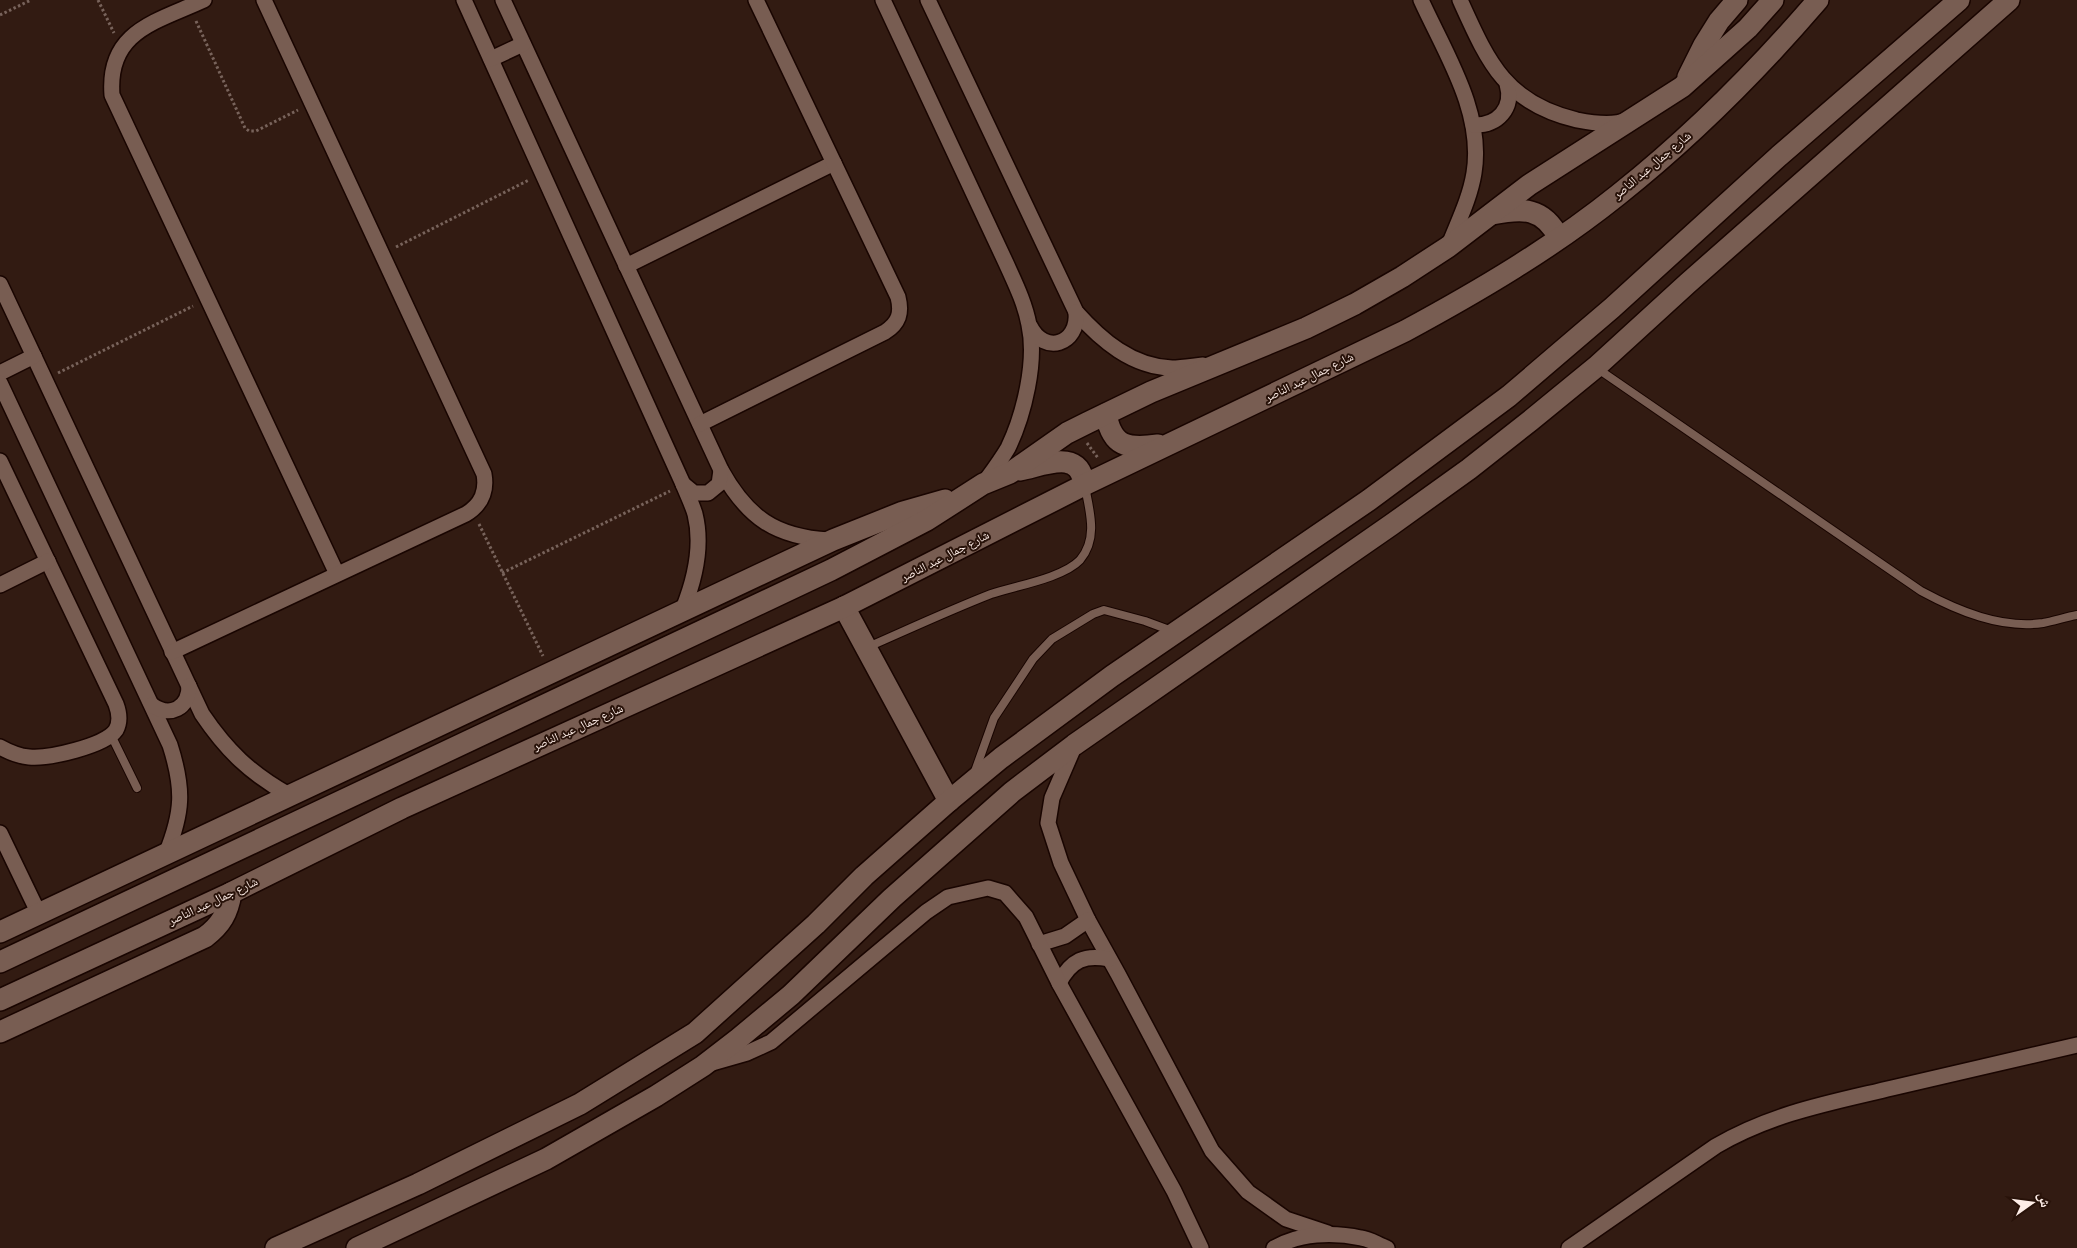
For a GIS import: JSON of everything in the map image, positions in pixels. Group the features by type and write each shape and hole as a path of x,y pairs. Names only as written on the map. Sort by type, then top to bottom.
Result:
{"main road":[{"path":"1682,87 1719,21 1737,0"},
{"path":"0,962 831,570 927,520 978,488 1010,473 1076,428 1151,392 1306,328 1355,304 1402,277 1448,247 1528,184 1682,87 1748,28 1773,0"},
{"name":"شارع جمال عبد الناصر","path":"0,1000 231,893 402,808 844,607 1084,485 1405,331 1506,273 1617,196 1705,120 1747,79 1818,0"},
{"path":"283,1246 418,1184 580,1104 695,1033 816,924 864,876 970,784 1056,717 1369,500 1509,396 1612,308 1779,156 1959,0"},
{"path":"357,1248 546,1159 602,1128 703,1066 791,995 892,898 982,817 1074,745 1391,525 1469,469 1530,421 1596,367 1688,283 2009,0"},
{"path":"1487,215 1513,210 1525,210 1536,213 1546,219 1554,228 1559,238"},
{"path":"1509,396 1530,421"},
{"path":"1106,414 1111,434 1119,442 1129,447 1174,443"},
{"path":"1010,473 1062,461 1071,462 1080,468 1084,485"},
{"path":"0,932 833,540 903,512 978,488"},
{"path":"844,607 949,801"},
{"path":"380,752 430,759"},
{"path":"110,910 122,874"},
{"path":"0,1032 205,938 224,919 231,893"}],"street":[{"path":"204,0 142,29 130,37 121,48 114,62 111,78 112,95 337,574"},
{"path":"172,652 472,510 484,494 486,484 484,474 264,0"},
{"path":"464,0 684,484 695,514 698,538 697,562 692,586 683,609"},
{"path":"503,0 721,470 734,493 749,510 767,524 788,534 810,539 833,540"},
{"path":"700,424 885,332 894,326 899,318 901,307 898,297 756,0"},
{"path":"883,0 1020,294 1033,334 1039,339 1055,343 1063,341 1075,329 1076,312"},
{"path":"928,0 1076,312 1095,334 1118,350 1143,362 1171,368 1217,364"},
{"path":"1421,0 1467,103 1473,125 1476,148 1470,194 1448,247"},
{"path":"1460,0 1494,68 1523,97 1541,108 1560,116 1590,123 1621,122 1646,111"},
{"path":"491,60 523,44"},
{"path":"1473,125 1492,123 1506,111 1510,93 1508,84"},
{"path":"626,266 834,163"},
{"path":"0,284 172,652 206,720 234,756 263,780 289,795"},
{"path":"978,488 1007,450 1019,422 1028,391 1030,326"},
{"path":"0,373 34,356"},
{"path":"0,383 170,745 179,772 181,800 176,828 166,854"},
{"path":"0,461 116,704 119,718 118,724 111,735 88,746 43,757 20,756 0,747"},
{"path":"684,484 694,494 708,493 719,484 721,470"},
{"path":"0,585 48,561"},
{"path":"152,705 164,711 178,709 187,700 189,686"},
{"path":"1074,745 1052,798 1048,823 1060,863 1088,920 1212,1150 1248,1192 1286,1219 1328,1233 1363,1238 1386,1248"},
{"path":"0,834 39,914"},
{"path":"703,1066 747,1053 771,1042 926,912 948,897 988,888 1005,894 1026,917 1059,983 1174,1191 1201,1248"},
{"path":"1039,944 1065,936 1088,920"},
{"path":"1059,983 1065,972 1074,963 1085,958 1109,959"},
{"path":"1569,1248 1716,1146 1741,1131 1768,1120 1824,1104 2077,1045"},
{"path":"1274,1248 1285,1241 1328,1233"}],"lane":[{"path":"1596,367 1921,591 1949,606 1979,617 2010,622 2042,623 2077,614"},
{"path":"866,648 991,594 1057,574 1079,561 1090,543 1092,523 1084,485"},
{"path":"970,784 994,718 1033,659 1052,639 1093,614 1104,610 1176,632"},
{"path":"111,735 138,788"}],"path":[{"path":"0,15 31,0"},
{"path":"98,0 121,48"},
{"path":"190,6 245,128 249,131 256,131 312,103"},
{"path":"381,254 543,173"},
{"path":"44,379 208,300"},
{"path":"1076,428 1110,473"},
{"path":"502,573 684,484"},
{"path":"472,510 550,672"}]}
